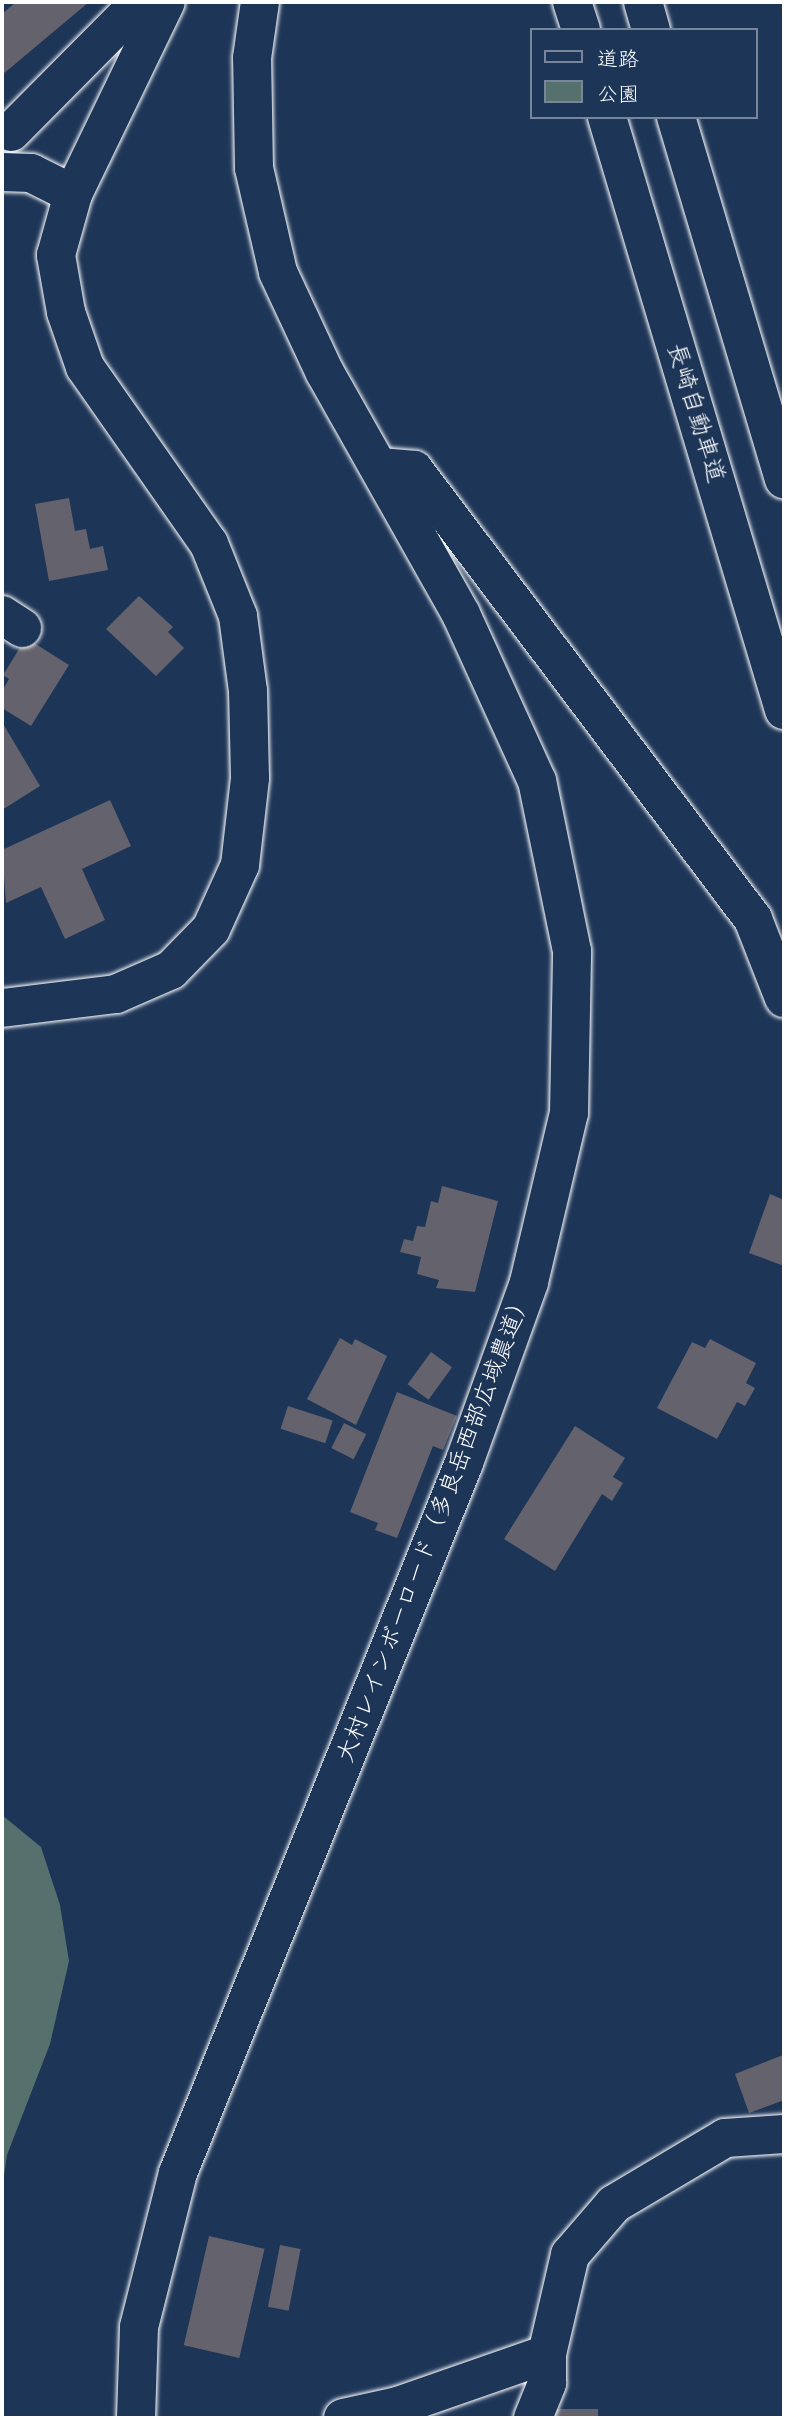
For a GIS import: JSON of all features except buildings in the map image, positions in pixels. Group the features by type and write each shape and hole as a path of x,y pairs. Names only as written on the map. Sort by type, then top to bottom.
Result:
{"main road":[{"path":"73,194 31,173 9,172 6,121 128,13 133,2"},
{"path":"2,1008 116,994 171,970 211,929 240,865 250,778 248,691 238,616 209,544 85,367 66,312 56,255 73,194 166,2"},
{"name":"大村レインボーロード（多良岳西部広域農道）","path":"136,2418 139,2327 178,2173 469,1450 529,1282 569,1113 572,951 537,781 461,614 381,467 325,373 278,272 254,169 252,58 260,2"},
{"path":"572,2 580,28"},
{"path":"643,2 650,28"},
{"name":"長崎自動車道","path":"608,119 784,710"},
{"path":"678,119 784,479"},
{"path":"381,467 414,470 752,919 784,998"},
{"path":"533,2418 547,2383 547,2354 570,2255 614,2204 724,2138 784,2134"},
{"path":"342,2418 398,2406 547,2354"}],"green space":[{"path":"2,1815 41,1847 60,1905 69,1961 50,2044 7,2155 2,2190"}]}
